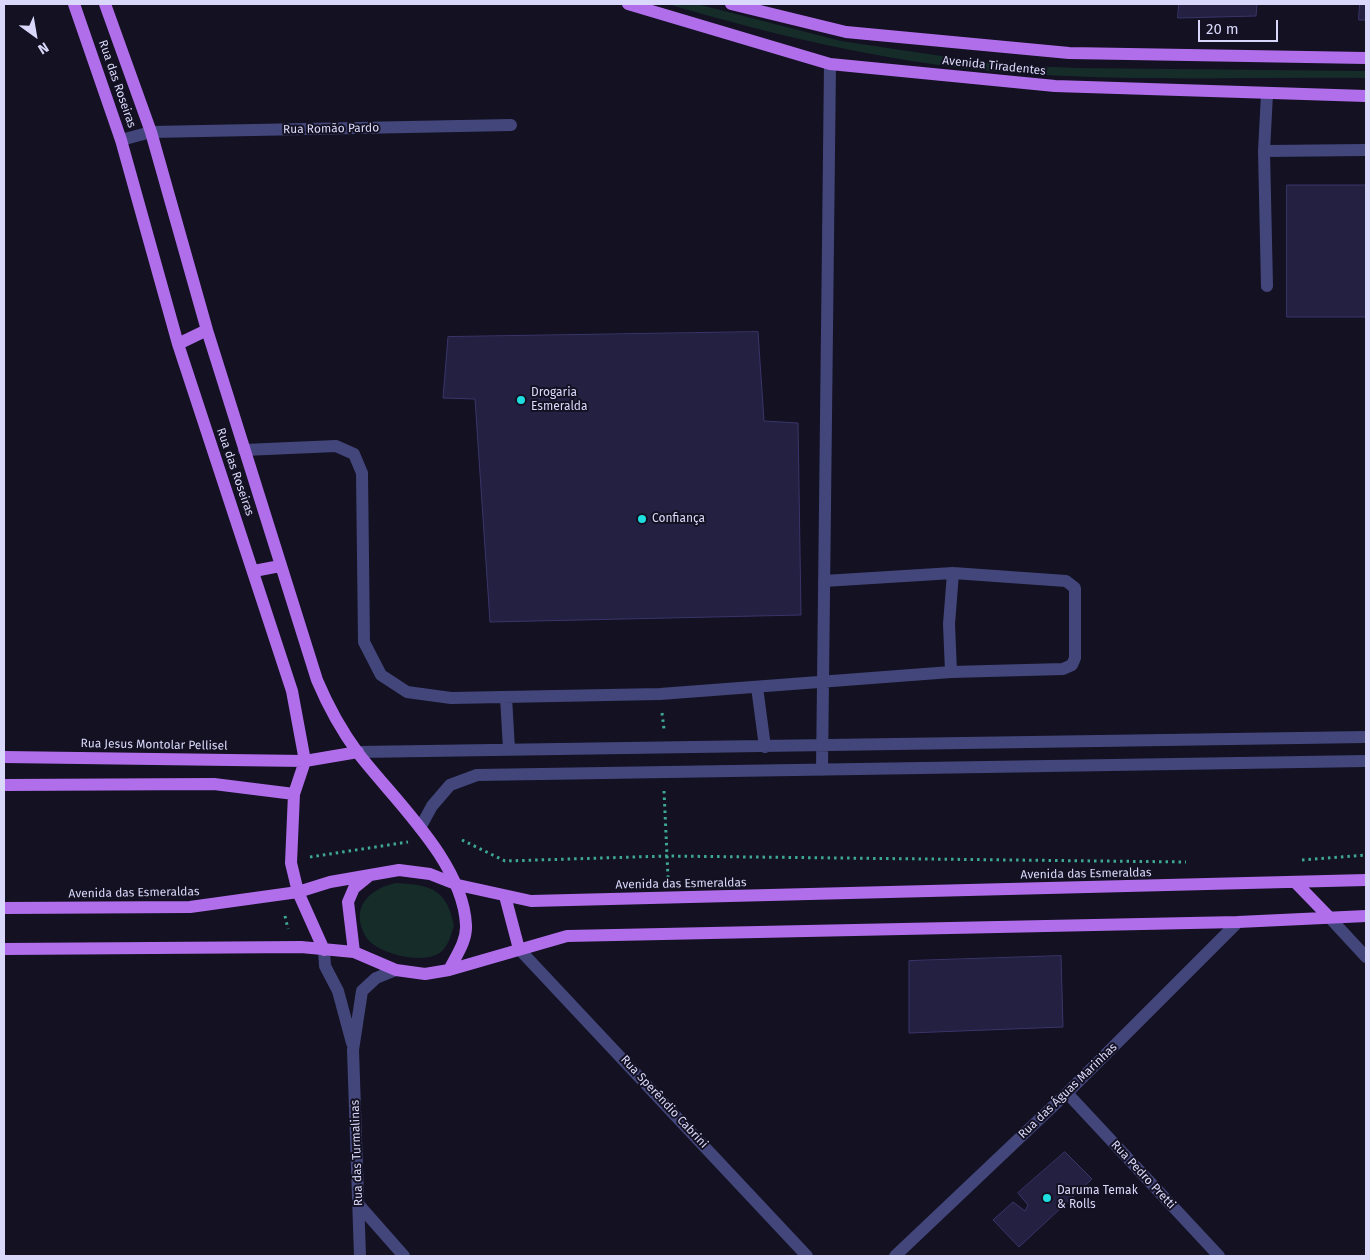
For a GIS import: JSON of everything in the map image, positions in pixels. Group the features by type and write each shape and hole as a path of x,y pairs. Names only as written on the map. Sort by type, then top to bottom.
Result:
{"main road":[{"name":"Rua das Roseiras","path":"74,4 121,140 178,344 292,691 305,761 294,794 290,863 298,892 324,950"},
{"name":"Rua das Roseiras","path":"105,4 150,132 207,330 317,680 330,710 358,752 420,828 458,885"},
{"name":"Avenida Tiradentes","path":"628,4 830,64 1055,86 1366,96"},
{"name":"Avenida Tiradentes","path":"731,4 846,32 1069,53 1366,58"},
{"path":"178,344 207,330"},
{"path":"254,571 280,566"},
{"name":"Rua Jesus Montolar Pellisel","path":"4,757 305,761 358,752"},
{"path":"4,785 214,784 294,794"},
{"name":"Avenida das Esmeraldas","path":"4,908 190,908 298,892 316,886 371,874 399,870 430,874 458,885 531,901 1366,880"},
{"path":"354,952 348,902 354,888 371,874"},
{"path":"1295,882 1328,917"},
{"path":"449,970 464,941 466,926 458,885"},
{"path":"505,896 519,949"},
{"path":"4,949 301,947 354,952 396,970 425,974 449,970 567,936 1238,922 1366,916"}],"street":[{"path":"822,770 830,64"},
{"path":"1267,94 1264,151 1267,286"},
{"name":"Rua Romão Pardo","path":"121,140 150,132 511,125"},
{"path":"1264,151 1366,150"},
{"path":"244,450 336,446 354,454 362,473 364,642 381,675 408,692 451,698 660,694 951,672 1063,669 1072,665 1075,658 1075,588 1066,581 953,573 824,581"},
{"path":"951,672 950,624 953,573"},
{"path":"757,687 765,747"},
{"path":"506,697 509,749"},
{"path":"358,752 1366,737"},
{"path":"420,828 432,806 450,784 477,775 1366,761"},
{"path":"1328,917 1366,957"},
{"name":"Rua das Águas Marinhas","path":"895,1256 1067,1093 1238,922"},
{"name":"Rua Sperêndio Cabrini","path":"519,949 807,1256"},
{"name":"Rua das Turmalinas","path":"324,950 325,966 338,991 354,1050"},
{"name":"Rua das Turmalinas","path":"360,1256 354,1050 362,991 376,978 396,970"},
{"name":"Rua Pedro Pretti","path":"1067,1093 1219,1256"},
{"path":"359,1205 404,1256"}],"path":[{"path":"660,694 666,747"},
{"path":"664,773 669,898"},
{"path":"462,840 505,861 667,856 1192,862"},
{"path":"290,863 318,854 415,842"},
{"path":"1336,856 1366,854"}],"green space":[{"path":"668,4 697,4 841,41 1002,65 1080,68 1366,71 1366,78 1092,77 958,68 874,55 791,37"},
{"path":"397,883 419,885 436,891 447,904 454,926 447,945 436,955 426,958 415,958 391,953 380,949 366,937 361,927 360,917 361,908 365,901 378,889"}],"building":[{"path":"1179,4 1257,4 1256,16 1178,18"},
{"path":"1360,4 1366,4 1366,20 1359,20"},
{"path":"1287,185 1366,185 1366,317 1287,317"},
{"name":"Confiança","path":"758,332 764,421 798,423 801,615 490,622 475,399 443,398 448,337"},
{"path":"1061,956 1063,1027 909,1033 909,961"},
{"name":"Daruma Temak & Rolls","path":"1065,1152 1092,1179 1019,1247 993,1220 1013,1202 1025,1211 1028,1205 1018,1193"}],"place":[{"name":"Drogaria Esmeralda","path":"521,400"},
{"name":"Confiança","path":"642,519"},
{"name":"Daruma Temak & Rolls","path":"1047,1198"}]}
